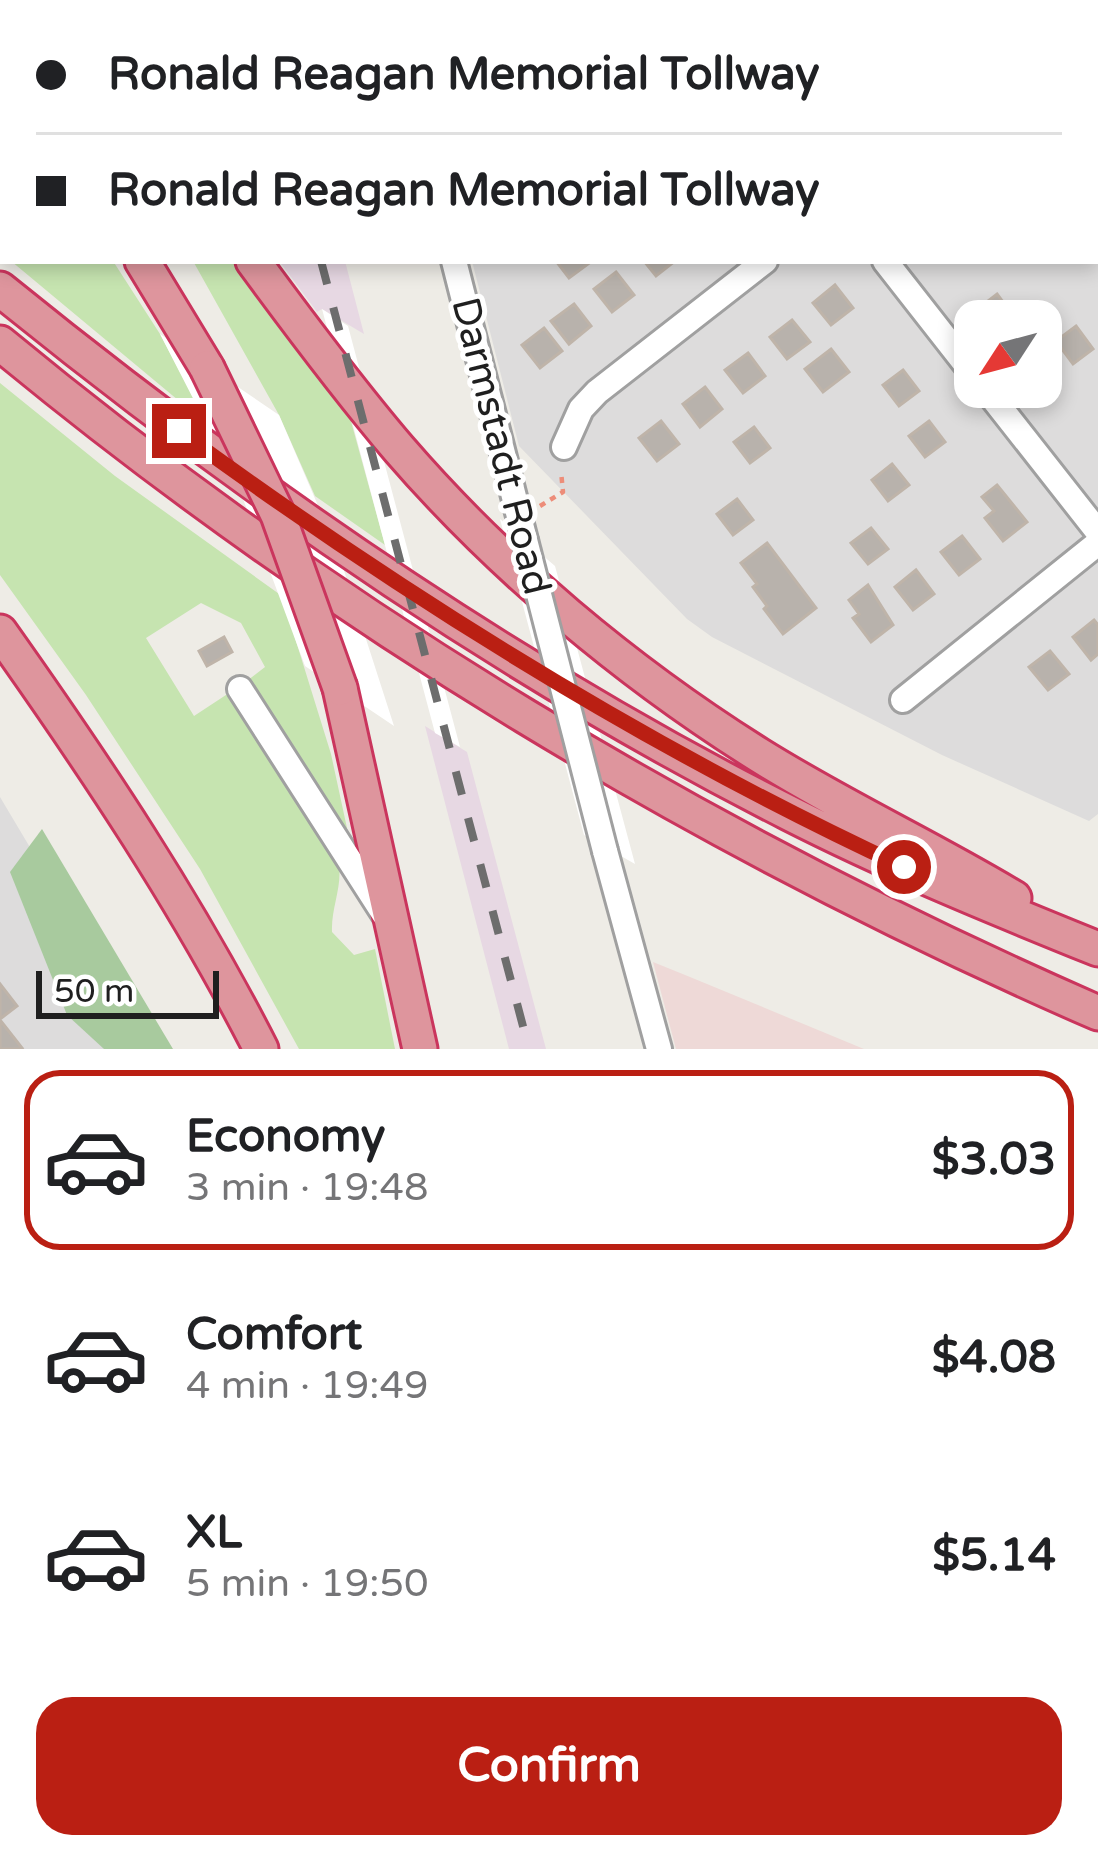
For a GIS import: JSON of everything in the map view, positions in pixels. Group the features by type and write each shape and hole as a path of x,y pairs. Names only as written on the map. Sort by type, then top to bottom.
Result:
{"highway":[{"path":"144,264 206,368 278,514 340,688 420,1049"},
{"path":"170,264 198,310 206,368"},
{"path":"255,264 401,452 492,546 581,623 758,754 846,807 978,876 1098,949"},
{"path":"0,289 268,495 578,697 789,814 962,894 1098,949"},
{"path":"0,343 242,531 536,723 833,887 1098,1013"},
{"path":"0,632 141,840 261,1049"}],"street":[{"name":"Darmstadt Road","path":"455,264 659,1049"},
{"path":"564,447 581,409 597,392 761,264"},
{"path":"887,264 954,349"},
{"path":"1001,408 1098,532"},
{"path":"903,700 1098,543"},
{"path":"240,688 397,934"}],"path":[{"path":"537,508 563,492 564,447"}],"shaded area":[{"path":"281,264 346,264 364,334 322,309 317,312"},
{"path":"473,264 1098,264 1098,814 1089,821 942,755 712,637 687,619 519,446"},
{"path":"425,726 467,752 546,1049 509,1049"},
{"path":"0,797 103,970 145,1049 0,1049"},
{"path":"653,962 690,977 864,1049 676,1049"}],"green space":[{"path":"15,264 115,264 160,334 208,425"},
{"path":"195,264 234,264 349,414 385,545 315,496 279,415"},
{"path":"0,383 115,476 282,596 331,754 350,842 248,680 265,667 241,623 201,603 146,638 194,716 229,693 339,865 332,932 354,955 375,949 395,1049 299,1049 200,869 86,695 0,575"},
{"path":"42,829 173,1049 104,1049 67,1015 10,872"}],"pier":[{"path":"322,309 348,326 460,747 435,733"},
{"path":"160,334 279,415 338,552 394,726 305,666 239,488"},
{"path":"500,519 555,566 635,864 584,835"}],"building":[{"path":"558,264 588,264 569,278"},
{"path":"646,264 671,264 656,276"},
{"path":"616,272 634,295 612,312 594,289"},
{"path":"835,285 853,308 831,325 813,303"},
{"path":"574,304 591,326 569,344 551,321"},
{"path":"792,320 810,342 787,359 770,337"},
{"path":"1076,326 1093,349 1073,364 1062,349 1062,336"},
{"path":"544,328 562,351 540,368 522,345"},
{"path":"831,349 849,372 823,392 805,369"},
{"path":"748,353 765,376 743,393 725,370"},
{"path":"903,370 919,391 899,406 883,385"},
{"path":"705,387 722,409 700,427 683,404"},
{"path":"661,421 679,444 657,461 639,438"},
{"path":"929,421 945,442 925,457 909,436"},
{"path":"754,427 770,448 750,463 734,442"},
{"path":"892,464 909,485 888,501 872,480"},
{"path":"997,485 1027,522 1003,541 985,518 994,511 982,497"},
{"path":"737,499 753,520 733,535 717,514"},
{"path":"871,528 888,549 868,564 851,543"},
{"path":"962,536 980,559 959,575 941,552"},
{"path":"767,543 816,608 783,634 764,609 767,606 753,587 757,584 741,563"},
{"path":"916,570 934,594 913,610 895,587"},
{"path":"868,585 893,625 871,642 853,618 859,614 849,600"},
{"path":"1094,620 1098,654 1091,660 1073,637"},
{"path":"224,637 232,652 207,666 199,651"},
{"path":"1050,651 1069,674 1048,690 1029,667"},
{"path":"0,984 17,1006 0,1019"},
{"path":"0,1020 22,1048 0,1049"}],"railway":[{"path":"322,264 529,1049"}],"route":[{"path":"179,431 356,555 578,697 789,814 904,867"}]}
